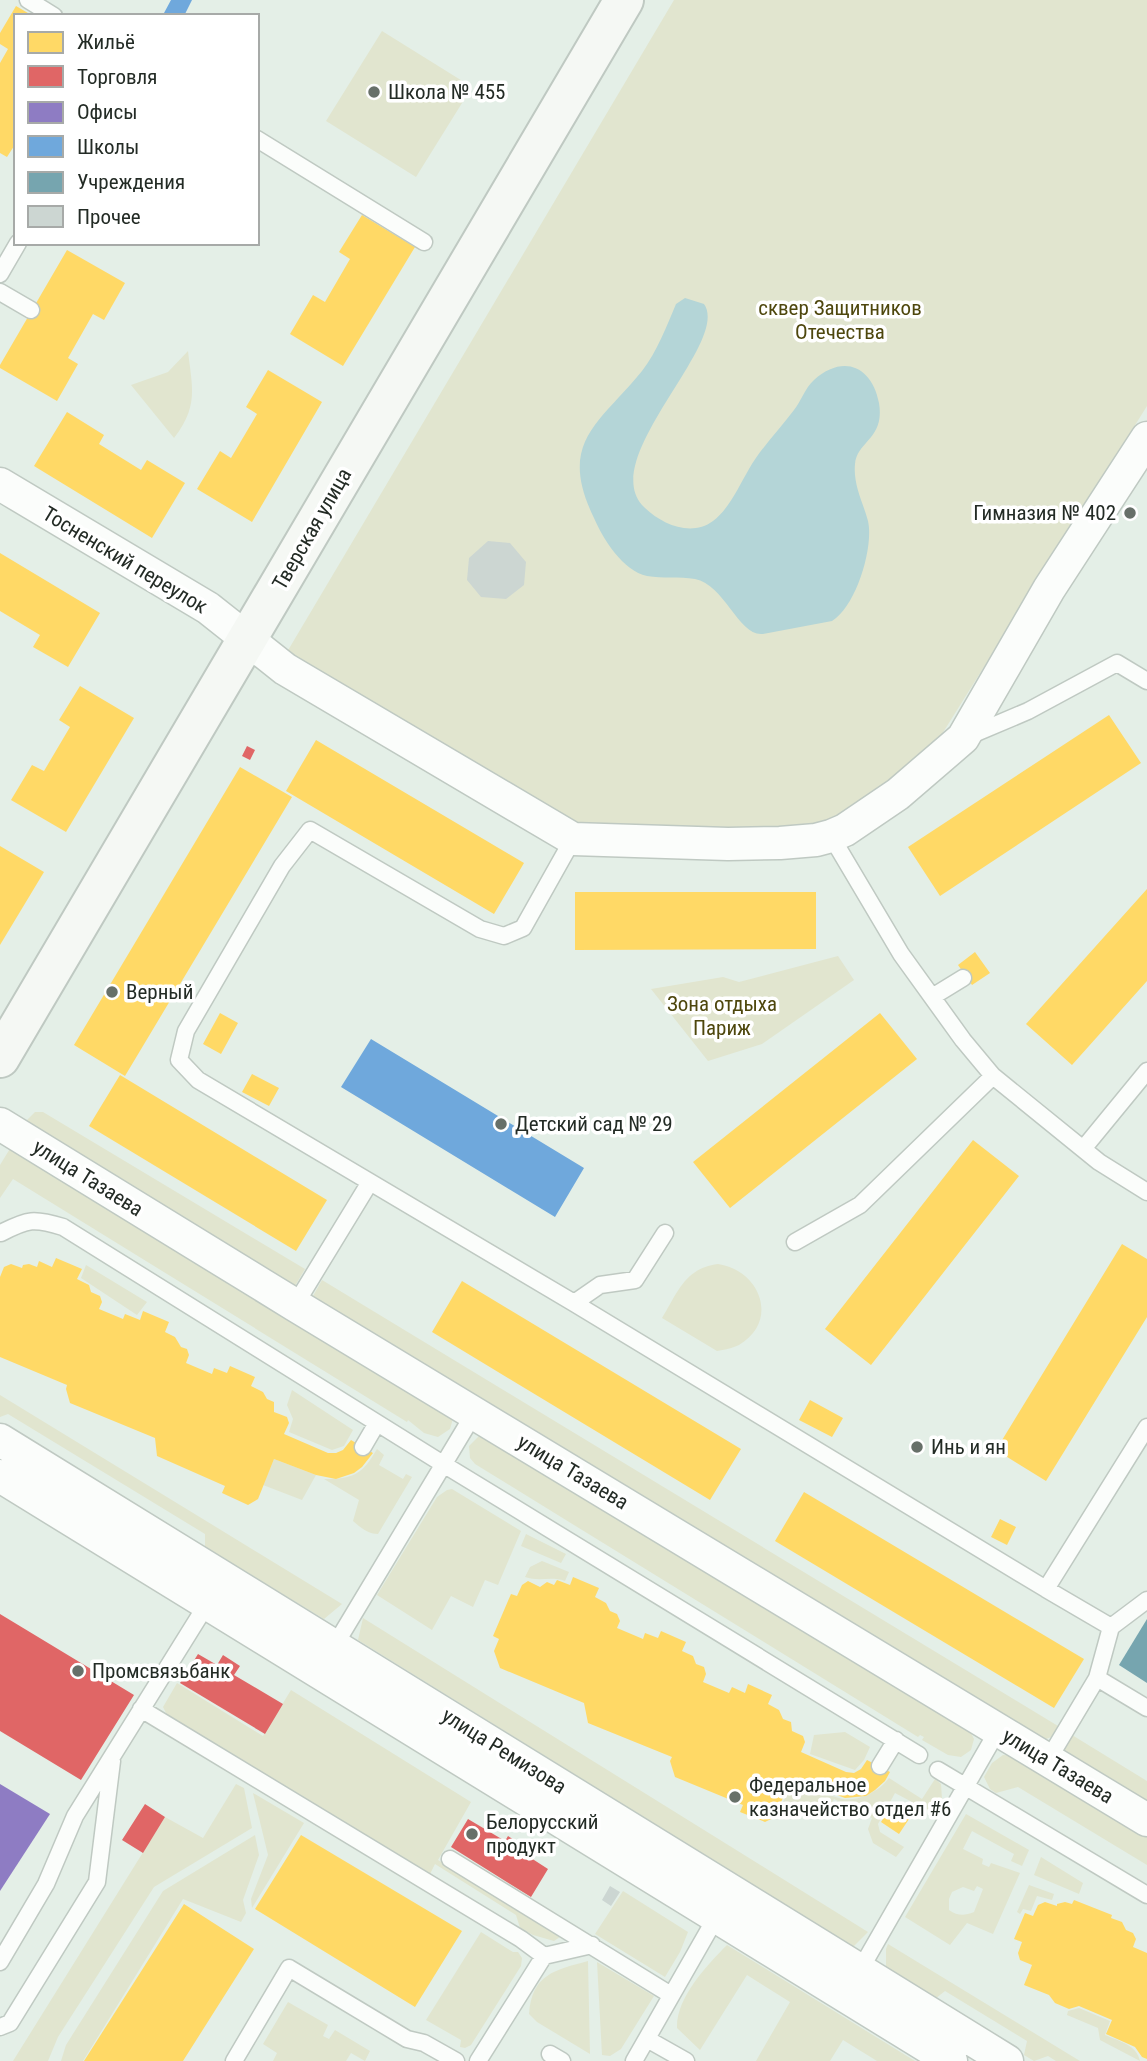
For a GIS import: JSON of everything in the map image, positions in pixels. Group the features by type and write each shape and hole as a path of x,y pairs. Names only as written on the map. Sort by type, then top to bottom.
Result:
{"street":[{"name":"Тверская улица","path":"0,1058 624,0"},
{"path":"573,839 728,844 797,842 831,836 845,830 898,794 962,738 1049,589 1147,438"},
{"name":"Тосненский переулок","path":"0,484 208,608 285,669 573,839"},
{"name":"улица Тазаева","path":"0,1124 1147,1820"},
{"name":"улица Ремизова","path":"0,1440 327,1659 724,1904 951,2061"},
{"name":"улица Ремизова","path":"0,1476 207,1604 327,1659"},
{"name":"улица Ремизова","path":"724,1904 860,1970 1007,2061"}],"lane":[{"path":"28,0 51,14"},
{"path":"259,140 424,242"},
{"path":"0,274 17,245"},
{"path":"0,292 31,310"},
{"path":"962,738 1028,711 1117,663 1147,681"},
{"path":"573,839 523,928 504,936 480,929 310,830 282,866 186,1031 179,1060 198,1080 1111,1627"},
{"path":"831,836 901,954 993,1076 1099,1163 1147,1192"},
{"path":"932,997 963,978"},
{"path":"1083,1149 1147,1071"},
{"path":"795,1242 860,1205 993,1076"},
{"path":"295,1305 370,1182"},
{"path":"1,1233 20,1223 39,1219 63,1227 443,1464 919,1755"},
{"path":"574,1303 600,1285 635,1280 665,1233"},
{"path":"327,1659 475,1412"},
{"path":"363,1447 377,1423"},
{"path":"1046,1589 1147,1427"},
{"path":"1048,1760 1097,1678 1111,1627 1147,1601"},
{"path":"0,1962 46,1884 75,1816 207,1604"},
{"path":"1097,1678 1147,1708"},
{"path":"141,1709 521,1939 544,1956"},
{"path":"860,1970 998,1730"},
{"path":"880,1766 896,1740"},
{"path":"0,2027 10,2023 97,1882 112,1756"},
{"path":"938,1770 1147,1895"},
{"path":"450,1859 671,1995"},
{"path":"634,2061 724,1904"},
{"path":"478,2061 544,1956 592,1945"},
{"path":"234,2061 289,1968 407,2039 424,2043 456,2061"},
{"path":"647,2039 686,2061"}],"green space":[{"name":"сквер Защитников Отечества","path":"674,0 1147,0 1147,406 925,758 854,809 827,821 795,830 613,831 575,823 542,808 287,652"},
{"path":"382,31 472,87 416,177 326,121"},
{"path":"188,351 192,396 187,416 174,438 131,385 168,372"},
{"name":"Зона отдыха Париж","path":"838,956 854,980 762,1044 708,1061 651,989 723,977 739,982"},
{"path":"35,1112 43,1112 305,1269 295,1286 25,1122"},
{"path":"11,1147 454,1415 450,1429 438,1437 424,1433 408,1420 407,1422 13,1179 0,1198 0,1165"},
{"path":"718,1264 733,1268 745,1276 760,1298 761,1310 759,1323 752,1335 739,1345 717,1351 662,1318 690,1276 707,1266"},
{"path":"86,1265 147,1302 137,1315 81,1278"},
{"path":"322,1280 1058,1726 1051,1737 1044,1740 313,1296"},
{"path":"292,1390 353,1430 344,1446 332,1450 289,1432 293,1419 287,1405"},
{"path":"0,1395 342,1604 324,1619 205,1547 205,1534 8,1414 0,1417"},
{"path":"483,1432 968,1727 974,1739 971,1750 961,1757 948,1755 922,1740 924,1737 918,1737 475,1464 470,1458 469,1446"},
{"path":"377,1449 384,1455 379,1465 403,1479 406,1474 412,1477 378,1534 374,1534 353,1521 359,1500 324,1479 356,1474"},
{"path":"274,1459 316,1475 302,1500 263,1485"},
{"path":"452,1489 521,1531 498,1585 485,1580 473,1607 451,1596 432,1630 377,1595 437,1497"},
{"path":"526,1534 566,1554 561,1563 521,1546"},
{"path":"542,1561 569,1572 565,1581 525,1577 530,1567"},
{"path":"363,1618 868,1932 853,1947 358,1640"},
{"path":"177,1683 263,1736 291,1690 471,1802 438,1860 542,1922 541,1925 560,1937 554,1941 520,1928 516,1915 435,1864 430,1874 167,1715 163,1707"},
{"path":"845,1732 870,1747 855,1770 810,1754 814,1735"},
{"path":"1072,1735 1147,1781 1147,1803 1065,1754 1065,1746"},
{"path":"1003,1755 1017,1756 1147,1836 1147,1865 1018,1787 996,1793 990,1789 984,1777 992,1763"},
{"path":"889,1778 922,1799 935,1779 941,1784 942,1799 937,1810 929,1811 895,1793 878,1824 880,1832 904,1847 896,1857 873,1843 868,1829 872,1818 834,1799 825,1814 812,1817 782,1805 791,1784 801,1784 836,1797 856,1799 877,1790"},
{"path":"236,1784 244,1788 252,1828 154,1887 58,2037 48,2061 13,2061 165,1817 203,1838"},
{"path":"253,1793 304,1823 252,1908 251,1899 268,1855"},
{"path":"966,1814 1029,1850 1022,1866 1011,1861 1014,1854 972,1831 963,1849 983,1859 982,1864 989,1867 991,1863 1020,1873 993,1934 967,1923 950,1945 905,1917","holes":["977,1886 983,1889 974,1912 961,1915 949,1910 952,1892 963,1887 974,1891"]},
{"path":"255,1835 259,1855 243,1900 246,1913 241,1922 183,1899 83,2061 61,2061 66,2045 163,1891"},
{"path":"1041,1857 1083,1883 1079,1894 1034,1875"},
{"path":"1029,1885 1054,1894 1052,1900 1037,1896 1031,1911 1023,1909 1020,1914 1017,1912"},
{"path":"623,1891 688,1932 665,1977 595,1934"},
{"path":"481,1932 513,1952 518,1952 522,1958 521,1966 471,2045 465,2048 460,2047 461,2040 426,2020"},
{"path":"888,1944 1080,2061 1056,2061 1048,2056 1034,2061 1024,2055 1027,2041 945,1991 935,1999 886,1968"},
{"path":"727,1945 915,2061 877,2061 843,2040 830,2061 756,2061 790,2002 747,1975 700,2050 677,2028 678,2017 694,1983"},
{"path":"588,1961 590,2054 537,2022 529,2014 531,2001 540,1982 565,1967"},
{"path":"597,1962 654,1996 621,2049 610,2056 602,2055"},
{"path":"288,2002 328,2025 323,2036 329,2039 335,2030 370,2051 365,2061 351,2053 346,2061 273,2061 277,2053 263,2044"},
{"path":"1079,2008 1110,2021 1105,2035 1131,2047 1140,2061 1100,2040 1098,2028 1067,2015 1068,2011"}],"water":[{"path":"685,298 704,304 707,322 700,345 650,430 637,458 633,484 642,505 666,522 695,528 704,526 719,516 754,461 794,410 808,387 825,372 835,367 855,368 870,380 875,390 879,403 878,424 860,450 855,464 857,486 868,521 866,560 849,603 832,621 763,634 754,633 746,628 706,583 689,578 647,576 630,568 608,544 594,518 584,492 580,470 582,452 588,436 647,364 676,304"}],"building: Жильё":[{"path":"16,6 30,14 14,14 14,146 7,157 0,153 0,63 8,49 0,44 0,33"},
{"path":"362,215 415,247 343,366 290,334 313,295 325,302 350,259 339,252"},
{"path":"67,250 125,283 104,320 93,314 68,358 78,364 57,401 0,368 0,365"},
{"path":"268,370 322,402 252,522 197,489 220,451 231,458 257,414 246,407"},
{"path":"67,412 104,435 99,444 141,470 147,460 185,483 152,538 34,466"},
{"path":"0,553 100,613 68,667 33,647 40,635 0,611"},
{"path":"80,686 134,718 66,832 11,800 32,765 44,771 70,727 59,720"},
{"path":"1109,715 1141,763 940,896 908,847"},
{"path":"316,740 524,863 494,914 286,791"},
{"path":"240,767 292,797 125,1076 74,1045"},
{"path":"0,846 44,872 0,945"},
{"path":"1147,889 1147,981 1072,1065 1026,1024"},
{"path":"575,892 816,892 816,949 575,950"},
{"path":"975,952 990,973 972,985 958,965"},
{"path":"220,1013 238,1023 221,1054 203,1044"},
{"path":"880,1013 917,1059 730,1208 693,1162"},
{"path":"252,1074 279,1088 269,1106 242,1092"},
{"path":"120,1075 327,1200 296,1251 89,1126"},
{"path":"973,1140 1019,1176 871,1365 825,1329"},
{"path":"1122,1244 1147,1259 1147,1317 1046,1481 996,1450"},
{"path":"56,1258 82,1269 77,1279 89,1285 91,1292 100,1296 102,1302 99,1309 123,1319 125,1314 140,1320 143,1311 169,1322 165,1332 175,1337 181,1347 187,1349 189,1355 186,1363 212,1374 214,1368 227,1373 230,1366 255,1377 251,1386 274,1402 274,1412 287,1417 289,1423 284,1434 328,1453 343,1450 351,1440 373,1453 354,1473 336,1479 316,1475 274,1459 258,1499 248,1505 222,1493 225,1486 157,1456 155,1438 70,1403 67,1385 0,1357 0,1277 4,1267 11,1264 22,1268 23,1265 29,1264 37,1267 39,1261 52,1267"},
{"path":"462,1281 741,1449 710,1500 432,1332"},
{"path":"810,1400 843,1418 832,1437 799,1420"},
{"path":"804,1492 1084,1659 1054,1708 775,1541"},
{"path":"1000,1519 1016,1527 1007,1545 991,1537"},
{"path":"573,1577 599,1588 595,1597 617,1614 620,1621 617,1628 643,1639 645,1633 658,1638 661,1631 686,1642 682,1651 693,1656 696,1664 704,1667 706,1674 703,1682 729,1693 732,1687 745,1693 748,1684 772,1695 768,1704 779,1710 783,1719 791,1722 792,1731 803,1736 805,1742 801,1752 854,1773 861,1769 867,1760 890,1772 885,1781 866,1796 845,1798 791,1778 775,1817 765,1822 740,1812 743,1805 675,1777 670,1761 672,1757 588,1723 584,1703 500,1668 494,1651 499,1639 493,1636 511,1594 517,1596 522,1585 528,1581 540,1587 547,1582 554,1585 557,1580 570,1585"},
{"path":"892,1805 911,1816 899,1834 881,1822"},
{"path":"301,1835 462,1931 415,2007 255,1909"},
{"path":"1074,1900 1112,1915 1111,1918 1122,1922 1136,1939 1133,1947 1147,1953 1147,2059 1142,2057 1135,2047 1106,2034 1112,2020 1079,2006 1069,2009 1055,2003 1049,1995 1024,1985 1032,1965 1020,1960 1018,1953 1022,1942 1014,1939 1025,1913 1033,1916 1038,1905 1045,1902 1057,1906 1065,1902 1072,1904"},
{"path":"184,1904 254,1949 183,2061 84,2061"}],"building: Торговля":[{"path":"247,746 255,750 250,760 242,756"},
{"path":"0,1614 134,1695 81,1780 0,1731"},
{"path":"198,1654 217,1665 223,1655 240,1666 234,1675 283,1704 265,1734 180,1683"},
{"path":"145,1804 165,1817 143,1853 122,1840"},
{"path":"468,1819 505,1841 508,1836 520,1844 517,1849 548,1869 531,1897 451,1847"}],"building: Офисы":[{"path":"0,1784 50,1814 0,1891"}],"building: Школы":[{"path":"171,0 192,0 185,14 164,13"},
{"path":"371,1039 584,1168 555,1217 341,1087"}],"building: Учреждения":[{"path":"1147,1619 1147,1683 1119,1665"}],"building: Прочее":[{"path":"488,541 510,543 526,562 524,585 506,599 481,597 467,580 469,558"},
{"path":"610,1886 620,1892 611,1906 602,1900"}],"place":[{"name":"Школа № 455","path":"374,92"},
{"name":"Гимназия № 402","path":"1130,513"},
{"name":"Верный","path":"112,992"},
{"name":"Детский сад № 29","path":"501,1124"},
{"name":"Инь и ян","path":"917,1447"},
{"name":"Промсвязьбанк","path":"78,1671"},
{"name":"Федеральное казначейство отдел #6","path":"735,1797"},
{"name":"Белорусский продукт","path":"472,1834"}]}
